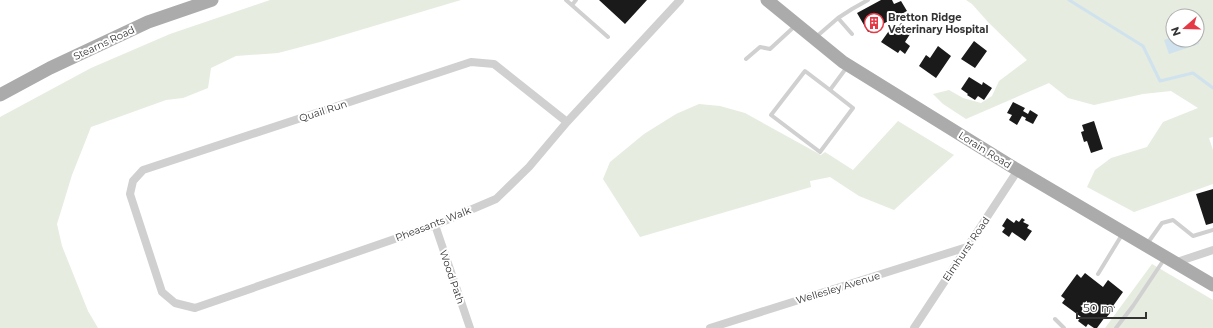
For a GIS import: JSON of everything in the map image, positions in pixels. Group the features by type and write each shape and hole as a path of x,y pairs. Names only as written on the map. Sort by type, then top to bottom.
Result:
{"main road":[{"name":"Stearns Road","path":"0,96 50,68 148,22 212,0"},
{"name":"Lorain Road","path":"770,1 849,65 1018,170 1213,285"}],"street":[{"name":"Pheasants Walk","path":"146,245 162,292 176,303 195,308 435,225 496,199 529,167 567,122 680,0"},
{"name":"Quail Run","path":"146,245 130,194 133,181 143,170 471,62 494,64 567,122"},
{"name":"Elmhurst Road","path":"914,328 1018,170"},
{"name":"Wood Path","path":"435,225 470,328"},
{"name":"Wellesley Avenue","path":"710,328 967,247"},
{"path":"1169,260 1213,250"}],"lane":[{"path":"566,0 608,37"},
{"path":"572,5 576,0"},
{"path":"815,39 838,18 868,0"},
{"path":"838,18 852,34"},
{"path":"746,59 760,47 770,49 797,24"},
{"path":"830,90 849,65"},
{"path":"805,71 830,90 853,108 820,152 771,115 805,71"},
{"path":"1146,246 1162,223 1173,220 1193,236 1213,230"},
{"path":"1098,274 1124,233"},
{"path":"1116,328 1169,260"},
{"path":"1055,319 1064,328"}],"shaded area":[{"path":"270,0 461,0 278,53 236,56 211,68 208,88 183,98 166,100 91,127 72,175 57,224 62,246 88,311 98,328 0,328 0,117 91,68 170,34"},
{"path":"966,0 1213,0 1213,137 1209,138 1213,150 1213,184 1134,212 1087,187 1095,170 1111,158 1147,147 1163,122 1198,108 1171,91 1143,94 1094,105 1068,98 1049,83 966,119 943,104 933,94 949,90 963,98 981,103 992,96 999,81 1027,60 972,4"},
{"path":"699,104 720,106 745,113 821,155 825,152 853,170 898,121 954,155 894,210 859,196 830,177 810,181 811,187 640,237 603,179 610,162 644,134 676,114"},
{"path":"1152,264 1213,300 1213,328 1105,328"}],"water":[{"path":"1167,48 1187,48 1169,54"}],"building":[{"path":"599,0 647,0 625,24"},
{"name":"Bretton Ridge Veterinary Hospital","path":"881,0 892,0 894,4 901,1 907,11 868,32 857,13"},
{"path":"901,23 912,31 905,42 910,46 905,54 900,50 898,53 881,42 891,28 895,31"},
{"path":"974,41 987,51 975,68 961,59"},
{"path":"938,46 951,56 936,78 919,66 926,55 930,58"},
{"path":"969,77 982,85 983,82 992,88 984,100 978,96 975,100 961,89"},
{"path":"1013,102 1025,108 1023,111 1028,114 1030,110 1038,115 1033,124 1025,120 1026,118 1022,116 1017,125 1009,120 1012,115 1007,113"},
{"path":"1094,121 1103,149 1091,153 1087,141 1084,142 1081,132 1084,131 1082,125"},
{"path":"1213,189 1213,223 1206,225 1196,194"},
{"path":"1007,218 1014,223 1016,220 1019,222 1022,218 1025,220 1023,222 1029,225 1027,228 1032,231 1025,241 1012,232 1009,237 1002,232 1005,228 1002,226"},
{"path":"1085,273 1103,287 1108,280 1123,292 1113,306 1115,307 1097,328 1094,328 1088,324 1086,327 1078,321 1081,317 1062,303 1065,299 1061,296 1077,274 1081,278"}],"waterway":[{"path":"1069,0 1143,46 1160,81 1193,73 1213,88"}],"place":[{"name":"Bretton Ridge Veterinary Hospital","path":"874,23"}]}
